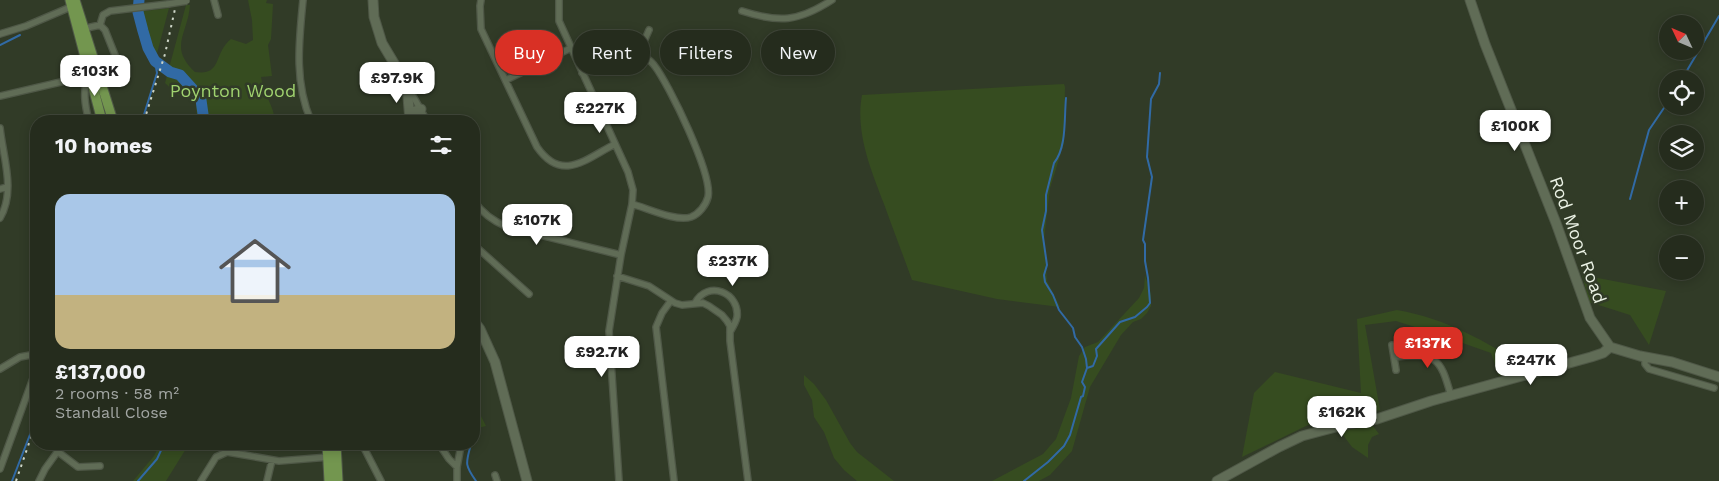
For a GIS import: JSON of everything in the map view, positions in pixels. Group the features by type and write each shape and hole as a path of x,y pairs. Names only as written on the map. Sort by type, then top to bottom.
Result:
{"main road":[{"path":"74,3 94,74 111,115"},
{"path":"94,74 101,115"},
{"path":"328,450 329,481"},
{"path":"336,450 338,481"}],"street":[{"path":"100,24 103,16 114,10 194,0"},
{"path":"214,0 218,15"},
{"path":"302,0 298,58 303,94 308,115"},
{"path":"373,0 374,17 382,43 424,115"},
{"path":"482,0 480,6 481,29 545,158 553,164 572,166 615,144"},
{"path":"559,0 559,21 573,54"},
{"path":"745,14 769,18 798,18 832,0"},
{"name":"Rod Moor Road","path":"1470,0 1488,53 1556,222 1590,318 1610,347"},
{"path":"0,34 26,26 74,3"},
{"path":"81,29 100,24"},
{"path":"100,24 105,30 125,80"},
{"path":"506,80 570,48"},
{"path":"632,204 682,218 691,217 698,212 708,197 705,173 686,122 650,62"},
{"path":"0,96 94,74"},
{"path":"88,115 84,85 94,74"},
{"path":"583,75 615,144 633,190 609,331 619,481"},
{"path":"406,85 410,115"},
{"path":"413,115 421,109"},
{"path":"0,128 8,187 7,201 0,218"},
{"path":"0,189 8,187"},
{"path":"480,210 495,222 507,227 621,255"},
{"path":"480,250 528,294"},
{"path":"617,276 649,286 670,302 682,305 695,303 709,306 722,315 730,326 730,341 748,481"},
{"path":"695,303 699,297 711,291 716,290 726,294 733,302 737,314 730,332"},
{"path":"670,302 659,318 656,327 674,481"},
{"path":"480,330 495,362 527,481"},
{"path":"1392,345 1396,370"},
{"path":"1218,481 1254,460 1302,436 1347,424 1377,419 1411,407 1591,357 1603,353 1610,347 1672,362 1719,377"},
{"path":"1394,357 1417,354 1428,356 1439,363 1444,372 1451,396"},
{"path":"0,369 20,358 30,356"},
{"path":"1645,357 1645,364 1649,369 1714,388"},
{"path":"0,469 30,386"},
{"path":"365,450 381,481"},
{"path":"443,450 457,467"},
{"path":"457,481 460,450"},
{"path":"39,481 57,451 78,468 100,466"},
{"path":"201,481 214,460 224,452 272,460 329,457"},
{"path":"267,481 272,460"}],"green space":[{"name":"Poynton Wood","path":"248,0 267,0 266,3 273,4 271,39 268,45 272,76 261,77 274,115 197,115 196,101 178,95 165,83 186,5 190,5 189,15 181,47 187,63 195,72 204,72 214,67 225,45 231,39 246,44 253,40"},
{"path":"169,8 155,61 148,48 138,12"},
{"path":"1064,84 1064,143 1050,188 1044,239 1047,281 1060,307 997,299 912,280 874,178 862,137 860,109 862,95"},
{"path":"1145,275 1151,295 1151,306 1141,319 1133,322 1121,335 1090,387 1072,451 1050,475 1039,481 992,481 1043,454 1056,439 1071,398 1079,356 1085,347 1098,342 1139,298 1144,288"},
{"path":"1582,275 1666,291 1649,345 1630,315 1589,302"},
{"path":"1397,310 1433,319 1465,332 1527,367 1499,376 1491,353 1396,321 1365,325 1380,410 1308,425 1242,457 1254,393 1275,372 1361,393 1357,319"},
{"path":"804,375 814,384 826,400 857,452 894,481 857,481 844,470 834,458 824,432 814,417 812,400 804,385"},
{"path":"480,414 486,426 480,428"},
{"path":"1373,426 1379,434 1372,437 1368,445 1368,458 1352,447 1340,431"},
{"path":"157,450 185,450 166,481 133,481"}],"waterway":[{"path":"139,0 138,12 148,48 155,61 170,72 180,75 198,95 201,100 203,115"},
{"path":"1687,70 1719,16"},
{"path":"0,45 20,35"},
{"path":"144,115 157,73 155,61"},
{"path":"1087,368 1093,366 1097,356 1096,349 1120,322 1135,317 1150,303 1145,244 1143,240 1152,177 1147,157 1151,99 1159,84 1160,73"},
{"path":"1024,481 1048,462 1064,446 1070,435 1085,387 1082,382 1087,368 1082,347 1075,337 1073,328 1059,310 1045,282 1044,275 1047,265 1042,230 1046,211 1046,195 1054,163 1063,141 1066,98"},
{"path":"1630,199 1649,130 1659,115"},
{"path":"12,481 30,434"},
{"path":"138,481 157,459 161,450"},
{"path":"469,450 467,463 469,471 476,481"}],"railway":[{"path":"146,115 165,54 177,0"},
{"path":"16,481 30,440"}]}
